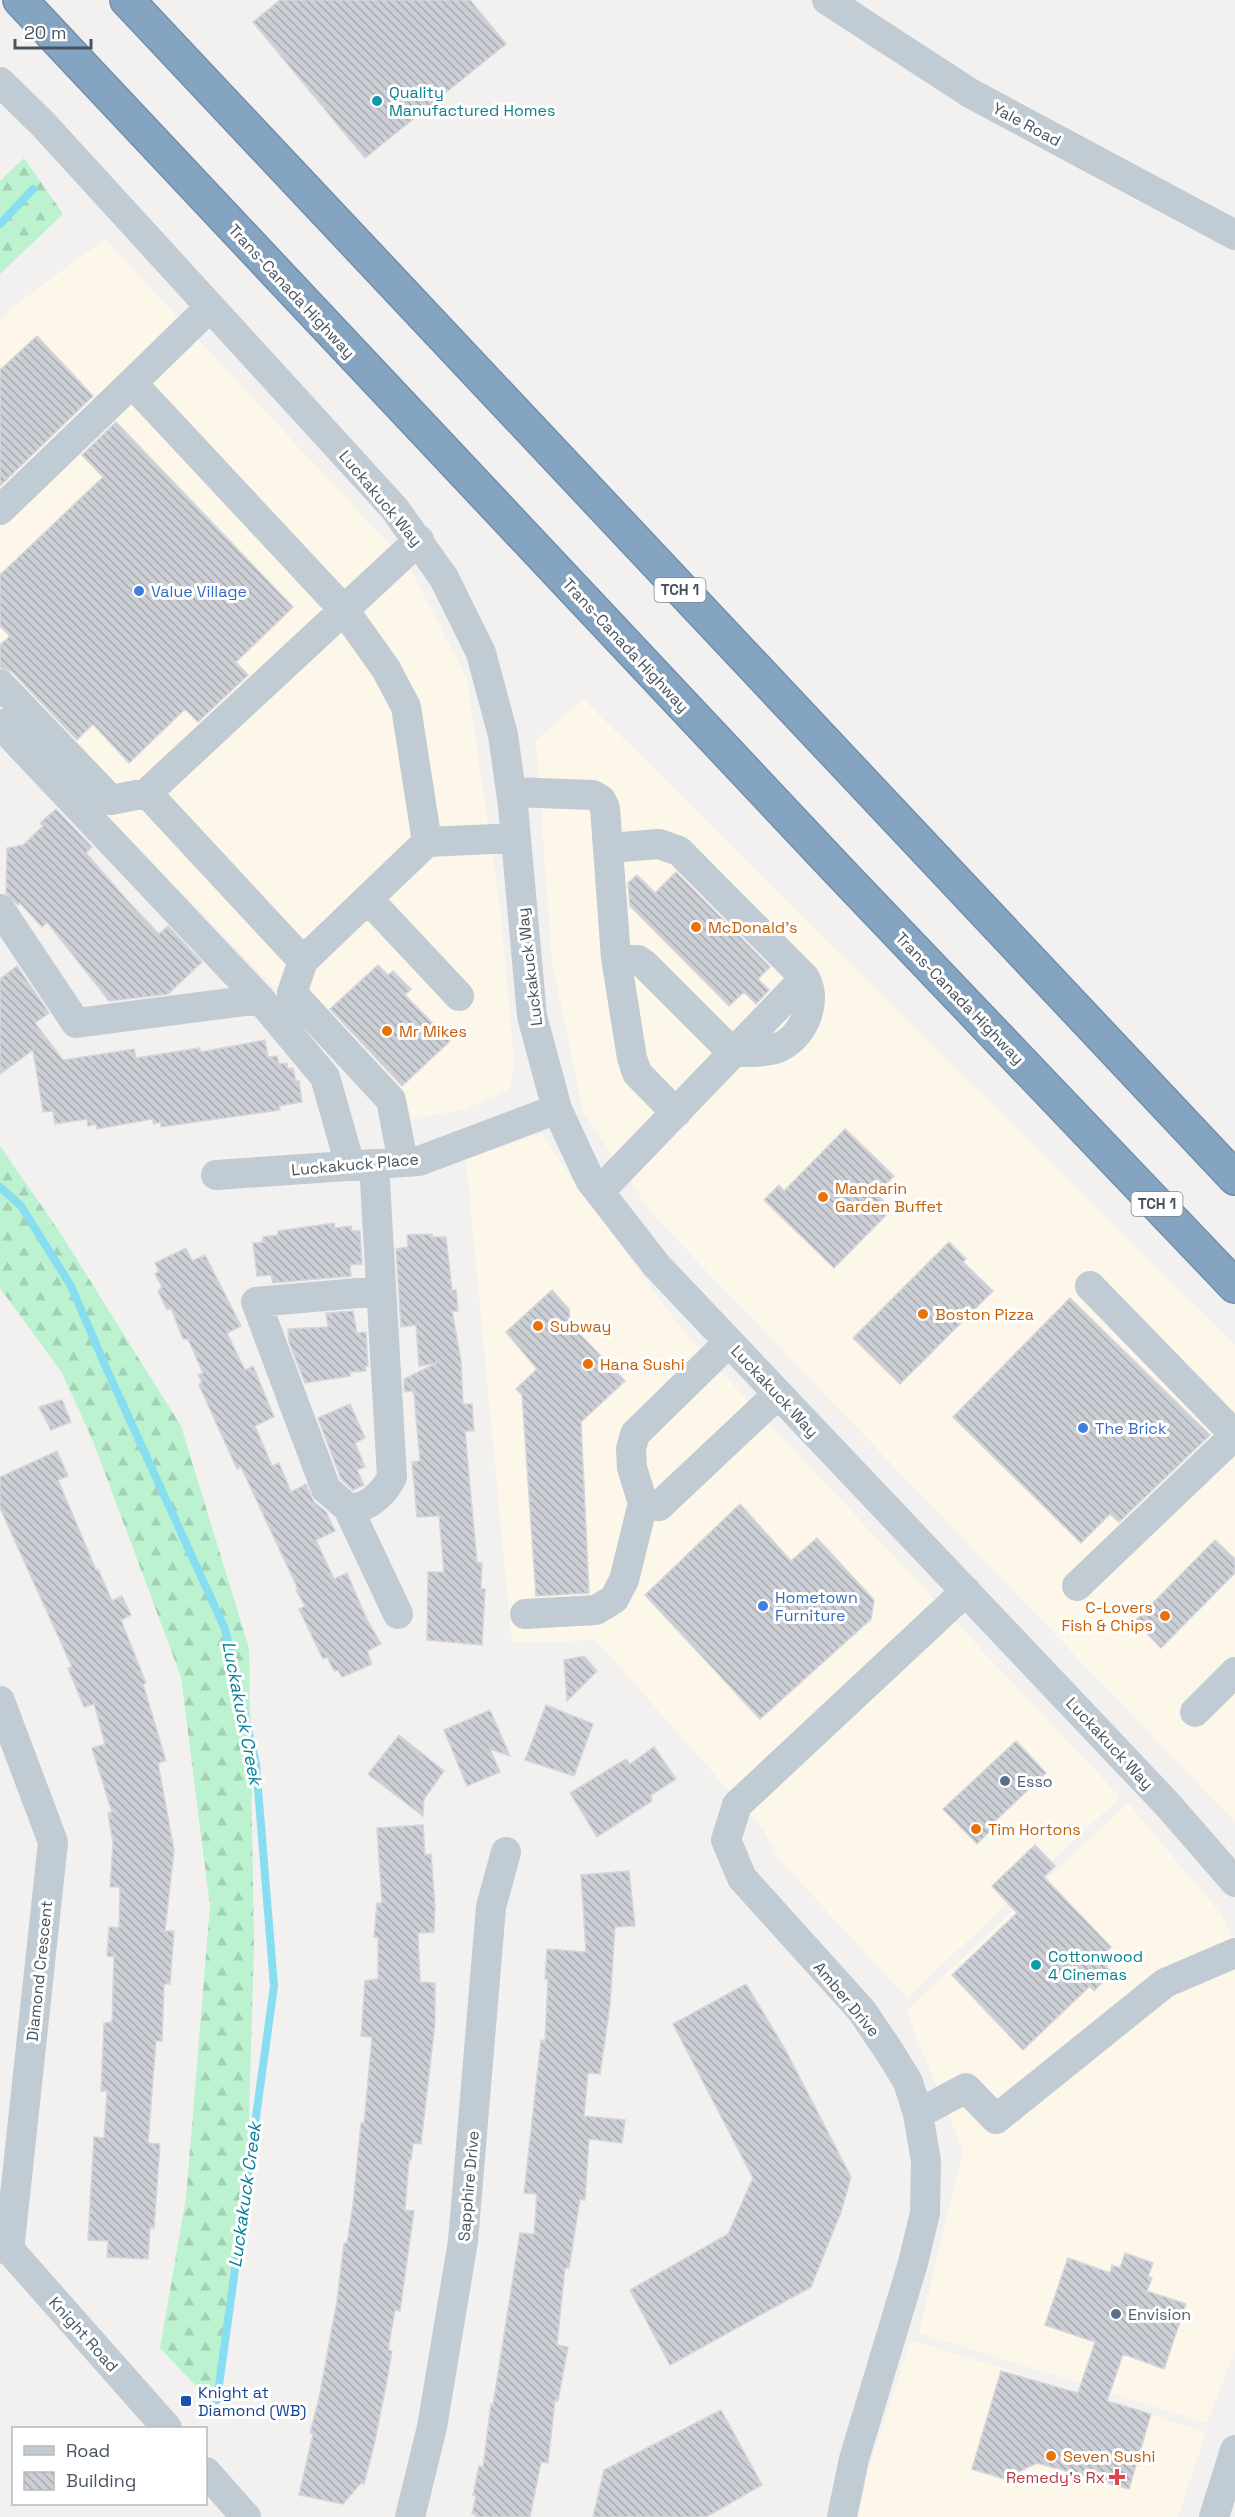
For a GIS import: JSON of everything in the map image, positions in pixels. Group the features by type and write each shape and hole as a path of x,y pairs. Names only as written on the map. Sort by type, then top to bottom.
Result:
{"highway":[{"name":"Trans-Canada Highway","path":"20,0 838,870 1235,1286"},
{"name":"TCH 1","path":"127,0 1235,1178"}],"street":[{"name":"Yale Road","path":"827,0 970,93 1235,235"},
{"name":"Luckakuck Way","path":"0,82 43,124 394,508 444,578 481,653 504,735 532,1016 557,1109 590,1180 657,1266 1168,1805 1235,1882"},
{"path":"0,510 210,307"},
{"path":"132,383 344,610 386,669 406,707 427,842"},
{"path":"0,684 111,800 147,793 419,540"},
{"path":"0,724 260,999 325,1077 376,1164"},
{"path":"511,792 593,795 601,800 605,808 609,848 616,958 632,1058 637,1072 676,1113"},
{"path":"147,793 303,961"},
{"path":"348,1508 360,1508 375,1499 392,1478 376,1164 391,1100 292,993 303,961 427,842 516,838"},
{"path":"599,1192 805,978 679,851 659,844 609,848"},
{"path":"368,899 459,996"},
{"path":"0,909 76,1023 260,999"},
{"path":"616,958 638,960 645,965 732,1052"},
{"name":"Luckakuck Place","path":"216,1175 419,1161 557,1109"},
{"path":"1077,1586 1235,1435 1090,1286"},
{"path":"381,1291 256,1302 326,1489 348,1508 398,1614"},
{"path":"525,1614 596,1610 614,1599 624,1580 643,1503 632,1468 631,1449 635,1434 729,1342"},
{"path":"643,1503 659,1506 778,1394"},
{"name":"Amber Drive","path":"842,2517 854,2458 913,2263 925,2212 926,2161 918,2114 908,2082 862,2012 741,1878 726,1840 737,1805 966,1591"},
{"path":"1195,1712 1235,1672"},
{"name":"Diamond Crescent","path":"0,1701 53,1842 5,2245"},
{"name":"Sapphire Drive","path":"410,2517 432,2427 463,2241 491,1907 506,1852"},
{"path":"918,2114 966,2088 996,2119 1165,1983 1235,1953"},
{"name":"Knight Road","path":"5,2245 166,2427"},
{"path":"1214,2517 1235,2450"},
{"path":"207,2473 246,2517"}],"shaded area":[{"path":"105,239 409,566 467,679 501,915 514,1064 510,1089 463,1110 402,1120 0,704 0,321 13,307"},
{"path":"583,699 1235,1345 1235,1822 652,1214 583,1112 552,961 536,740"},
{"path":"543,1133 555,1155 685,1334 1120,1797 907,1998 780,1860 762,1828 596,1640 512,1643 466,1159"},
{"path":"1128,1803 1221,1914 1235,1942 1235,2350 1207,2423 919,2333 963,2151 906,2011"},
{"path":"911,2340 1206,2432 1178,2517 857,2517 871,2461"}],"green space":[{"path":"24,158 63,214 0,274 0,181"},
{"path":"0,1146 61,1234 181,1426 249,1648 254,1945 247,2188 212,2403 160,2348 186,2198 210,1906 181,1677 93,1441 62,1373 0,1288"}],"building":[{"name":"Quality Manufactured Homes","path":"280,0 470,0 506,44 365,158 253,22"},
{"path":"37,336 93,396 0,486 0,370"},
{"name":"Value Village","path":"116,422 293,607 236,662 248,675 198,722 185,709 129,763 93,724 77,740 12,672 0,667 0,645 10,636 0,626 0,575 103,477 82,455"},
{"path":"56,809 92,847 86,853 159,934 168,926 202,962 168,994 109,1001 47,922 42,927 20,903 18,905 6,893 7,848 23,845 43,826 40,823"},
{"name":"McDonald's","path":"676,872 770,967 758,979 769,990 756,1004 744,992 729,1006 630,906 628,883 637,875 655,893"},
{"name":"Mr Mikes","path":"378,965 388,975 393,971 411,989 405,995 450,1041 402,1086 330,1009"},
{"path":"17,966 49,1013 35,1023 63,1060 134,1049 136,1058 200,1048 200,1052 265,1040 268,1057 277,1056 279,1064 287,1063 288,1069 293,1068 296,1081 299,1081 302,1102 279,1106 280,1110 161,1127 161,1122 154,1124 152,1119 97,1129 96,1124 88,1126 87,1119 55,1124 53,1111 43,1112 33,1050 0,1074 0,979"},
{"name":"Mandarin Garden Buffet","path":"845,1129 894,1176 876,1194 892,1209 834,1268 764,1200 779,1185 784,1191"},
{"path":"334,1223 335,1228 351,1226 352,1231 360,1231 362,1264 350,1265 351,1276 273,1283 271,1275 257,1276 253,1243 263,1242 263,1237 278,1235 278,1231"},
{"path":"432,1234 432,1237 446,1237 452,1290 456,1290 458,1311 452,1311 461,1361 463,1404 472,1404 474,1431 465,1431 477,1562 482,1563 481,1589 485,1589 482,1645 427,1640 428,1572 444,1572 439,1516 417,1517 412,1462 420,1461 414,1395 412,1391 404,1392 404,1379 437,1363 419,1366 416,1325 401,1327 396,1249 408,1247 407,1235"},
{"name":"Boston Pizza","path":"949,1242 966,1259 963,1262 993,1291 900,1384 853,1338"},
{"path":"186,1248 192,1261 205,1255 241,1326 227,1333 245,1370 253,1366 274,1417 255,1426 272,1466 279,1463 291,1492 306,1484 314,1502 326,1512 335,1531 316,1540 334,1579 347,1573 367,1620 381,1644 367,1651 372,1664 342,1677 338,1670 334,1671 327,1657 323,1659 299,1609 305,1606 296,1590 298,1589 241,1467 237,1469 199,1385 202,1382 198,1375 203,1373 188,1339 183,1339 171,1308 167,1310 158,1291 162,1287 155,1274 159,1271 155,1263"},
{"path":"552,1290 569,1309 570,1324 625,1381 581,1422 589,1593 536,1596 522,1395 516,1389 537,1369 506,1332"},
{"name":"The Brick","path":"1070,1298 1210,1435 1119,1522 1110,1514 1081,1543 953,1417"},
{"path":"353,1311 357,1333 366,1332 368,1366 365,1366 366,1371 350,1372 350,1376 305,1383 289,1342 288,1329 328,1327 326,1313"},
{"path":"62,1400 71,1422 51,1430 39,1407"},
{"path":"350,1404 365,1438 355,1443 365,1467 357,1470 364,1485 353,1490 341,1479 318,1418"},
{"path":"57,1451 68,1476 58,1480 96,1570 98,1569 112,1601 122,1596 131,1615 121,1620 146,1683 143,1684 166,1761 158,1763 174,1850 165,1931 174,1931 170,1984 164,1984 162,2041 156,2041 148,2143 160,2144 154,2228 150,2228 148,2259 107,2257 108,2241 88,2240 94,2137 104,2138 107,2091 101,2091 104,2023 112,2022 114,1957 107,1956 109,1927 119,1928 120,1887 110,1887 113,1843 108,1813 112,1812 92,1748 105,1744 94,1704 84,1707 68,1668 72,1667 0,1508 0,1477"},
{"path":"740,1504 791,1561 817,1538 874,1600 871,1619 760,1719 645,1595"},
{"path":"1215,1540 1235,1559 1235,1573 1161,1648 1135,1621"},
{"path":"584,1656 597,1671 567,1701 564,1660"},
{"path":"546,1705 593,1724 574,1776 525,1760"},
{"path":"490,1710 510,1756 490,1749 500,1772 467,1786 444,1730"},
{"path":"399,1735 444,1771 424,1799 423,1816 368,1774"},
{"name":"Esso","path":"1016,1741 1046,1773 992,1824 994,1827 977,1844 943,1809"},
{"path":"654,1747 676,1779 651,1795 652,1801 597,1837 570,1793 626,1759 630,1764"},
{"path":"423,1825 425,1855 431,1854 435,1905 434,1932 418,1933 420,1982 435,1983 435,2023 421,2144 413,2143 411,2160 409,2160 405,2210 414,2211 400,2311 395,2310 388,2350 392,2351 374,2445 364,2484 361,2483 343,2504 299,2495 313,2434 310,2433 319,2398 337,2301 344,2243 347,2243 353,2205 361,2123 364,2123 372,2037 361,2036 365,1981 378,1979 378,1937 374,1937 377,1903 382,1903 377,1828"},
{"name":"Cottonwood 4 Cinemas","path":"1035,1845 1055,1866 1044,1877 1111,1947 1103,1955 1110,1963 1106,1966 1112,1973 1094,1991 1090,1986 1023,2050 952,1975 1017,1913 992,1886"},
{"path":"629,1871 635,1926 615,1927 610,2005 600,2074 588,2073 584,2116 625,2120 622,2143 589,2139 585,2200 580,2199 569,2268 565,2268 557,2345 568,2347 558,2401 555,2400 548,2463 541,2462 530,2517 476,2517 476,2514 472,2514 476,2496 473,2495 479,2466 483,2467 491,2404 493,2405 520,2233 534,2234 537,2194 524,2193 541,2040 545,2041 547,1949 586,1952 581,1875"},
{"path":"746,1984 785,2049 851,2177 841,2212 811,2287 670,2365 630,2290 728,2234 753,2178 673,2024"},
{"path":"1125,2253 1153,2263 1148,2277 1152,2278 1147,2291 1186,2304 1164,2369 1123,2354 1107,2401 1151,2414 1129,2489 1037,2463 1004,2479 972,2469 1001,2371 1078,2393 1095,2342 1045,2325 1068,2258 1110,2273 1112,2265 1120,2268"},
{"path":"721,2410 762,2485 706,2517 593,2517 604,2470"}],"waterway":[{"name":"Luckakuck Creek","path":"0,224 33,189"},
{"name":"Luckakuck Creek","path":"0,1187 21,1206 71,1286 225,1629 256,1764 274,1986 217,2400"}],"place":[{"name":"Quality Manufactured Homes","path":"377,101"},
{"name":"Value Village","path":"139,591"},
{"name":"McDonald's","path":"696,927"},
{"name":"Mr Mikes","path":"387,1031"},
{"name":"Mandarin Garden Buffet","path":"823,1197"},
{"name":"Boston Pizza","path":"923,1314"},
{"name":"Subway","path":"538,1326"},
{"name":"Hana Sushi","path":"588,1364"},
{"name":"The Brick","path":"1083,1428"},
{"name":"Hometown Furniture","path":"763,1606"},
{"name":"C-Lovers Fish & Chips","path":"1165,1616"},
{"name":"Esso","path":"1005,1781"},
{"name":"Tim Hortons","path":"976,1829"},
{"name":"Cottonwood 4 Cinemas","path":"1036,1965"},
{"name":"Envision","path":"1116,2314"},
{"name":"Knight at Diamond (WB)","path":"186,2401"},
{"name":"Seven Sushi","path":"1051,2456"},
{"name":"Remedy's Rx","path":"1117,2477"}]}
